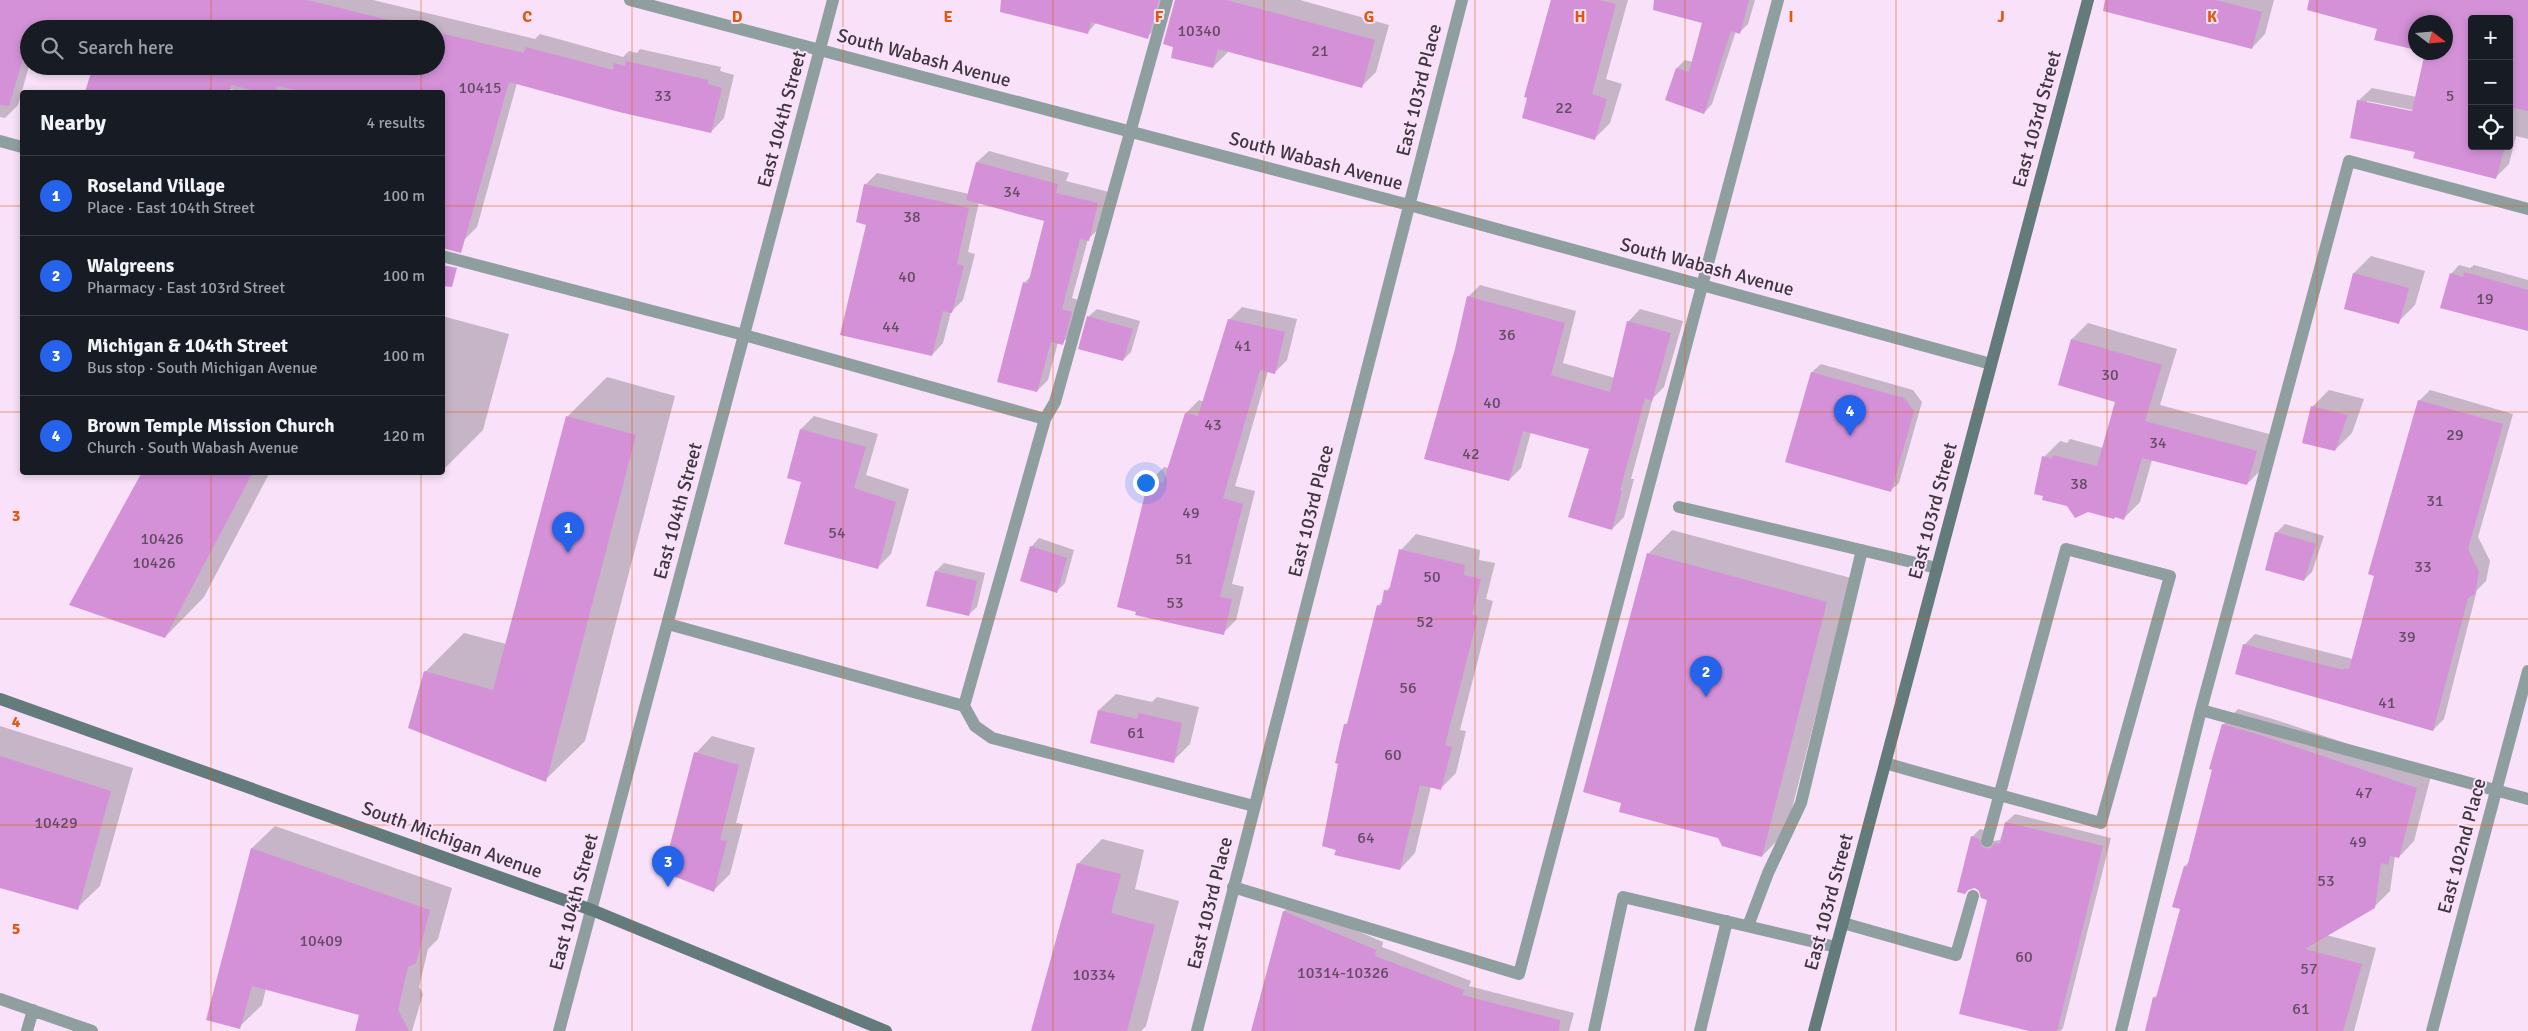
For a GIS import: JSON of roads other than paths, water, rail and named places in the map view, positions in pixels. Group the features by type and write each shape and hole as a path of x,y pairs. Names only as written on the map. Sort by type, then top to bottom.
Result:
{"main road":[{"name":"East 103rd Street","path":"1814,1031 2088,0"},
{"name":"South Michigan Avenue","path":"0,699 592,910 886,1031"}],"street":[{"name":"South Wabash Avenue","path":"630,0 1409,205 1991,364"},
{"name":"East 104th Street","path":"559,1031 834,0"},
{"path":"1167,0 1055,402 1045,419 964,706 975,726 992,738 1254,806"},
{"name":"East 103rd Place","path":"1196,1031 1462,0"},
{"path":"1233,887 1518,974 1778,0"},
{"path":"0,141 20,146"},
{"path":"2121,1031 2201,710 2349,161 2528,209"},
{"path":"445,257 744,335 1045,419"},
{"path":"1679,507 1937,568"},
{"path":"1886,763 2000,795 2102,823 2170,576 2066,549 2000,795 1987,841"},
{"path":"1748,926 1768,873 1801,803 1862,550"},
{"path":"668,624 964,706"},
{"name":"East 102nd Place","path":"2432,1031 2528,671"},
{"path":"2201,710 2528,799"},
{"path":"1843,924 1956,955 1973,896"},
{"path":"1594,1031 1624,897 1836,947"},
{"path":"1700,1031 1727,921"},
{"path":"0,999 92,1031"},
{"path":"27,1031 33,1010"}],"place":[{"name":"Brown Temple Mission Church","path":"1850,436"},
{"name":"Roseland Village","path":"568,553"},
{"name":"Walgreens","path":"1706,697"},
{"name":"Michigan & 104th Street","path":"668,887"}]}
